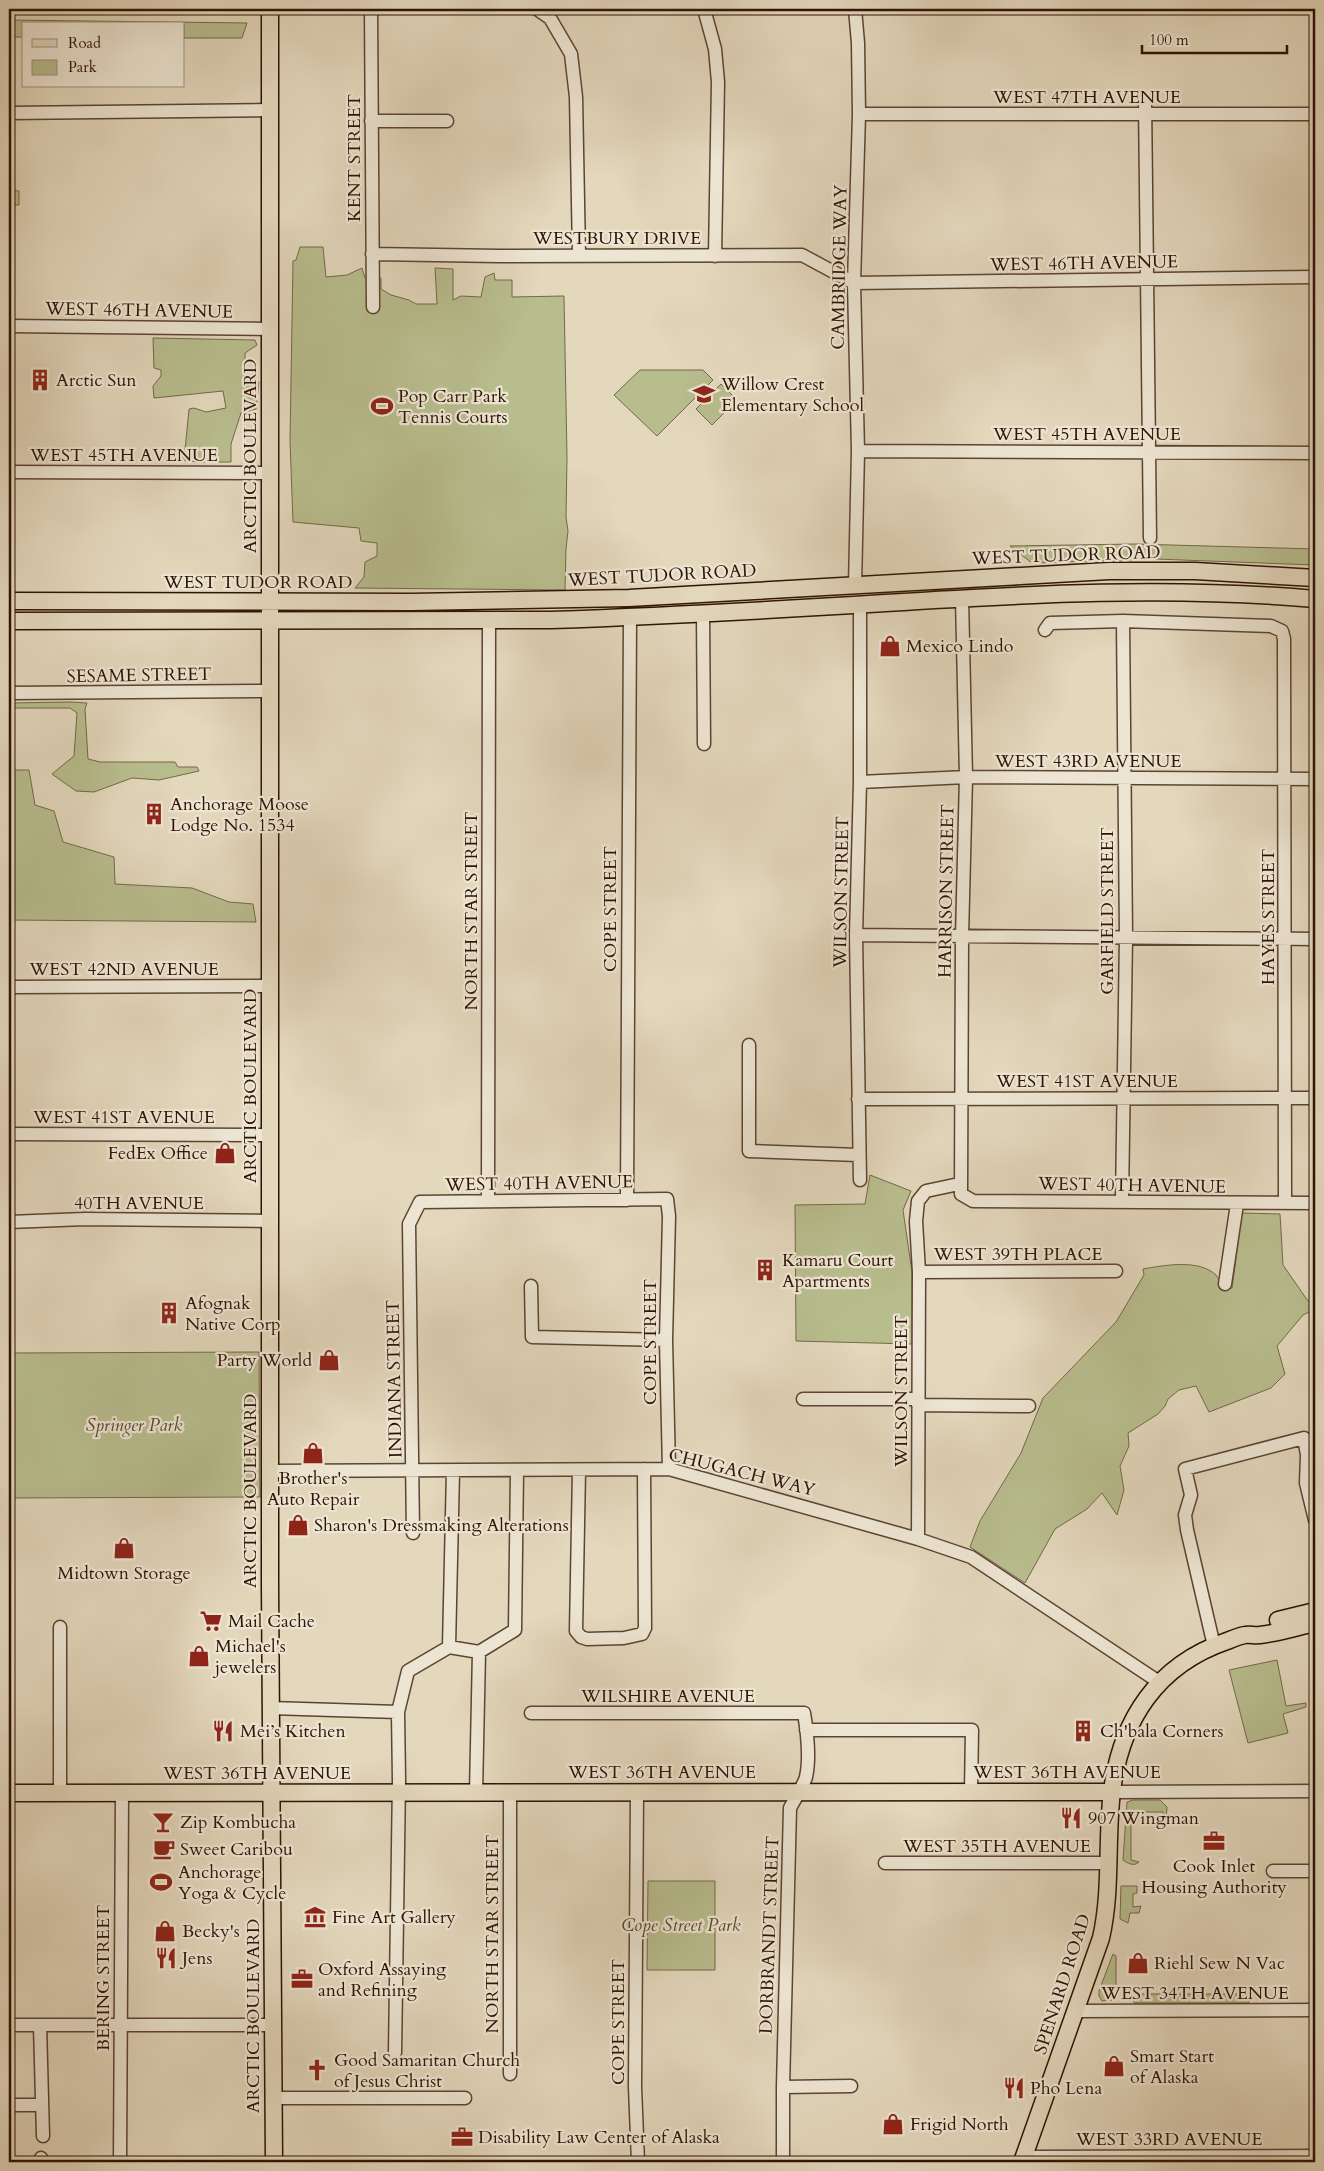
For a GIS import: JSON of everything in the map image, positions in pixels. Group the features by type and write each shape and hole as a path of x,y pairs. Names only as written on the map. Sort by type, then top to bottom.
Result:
{"main road":[{"name":"ARCTIC BOULEVARD","path":"270,9 270,1708 273,1793 274,2162"},
{"name":"WEST TUDOR ROAD","path":"9,601 270,602 629,598 1136,570 1196,571 1315,578"},
{"path":"860,604 864,595 887,588 947,585 956,579"},
{"path":"759,610 768,600 781,597 847,592 856,586"},
{"path":"9,621 489,621 630,617 1059,592 1184,591 1315,599"},
{"name":"SPENARD ROAD","path":"1023,2159 1101,1938 1107,1905 1112,1792 1118,1760 1130,1725 1145,1700 1176,1667 1214,1646 1244,1635 1256,1626 1315,1611"},
{"name":"SPENARD ROAD","path":"1244,1635 1259,1636 1315,1623"},
{"name":"WEST 36TH AVENUE","path":"9,1793 1112,1792"}],"street":[{"name":"KENT STREET","path":"371,9 373,307"},
{"path":"537,9 550,18 571,54 576,97 579,255"},
{"path":"704,9 715,49 718,82 715,256"},
{"name":"CAMBRIDGE WAY","path":"855,9 860,114 854,283 858,451 856,586"},
{"path":"1145,100 1150,538"},
{"path":"9,114 270,110"},
{"name":"WEST 47TH AVENUE","path":"860,114 1315,114"},
{"path":"371,121 447,121"},
{"name":"WESTBURY DRIVE","path":"372,254 802,255 854,283"},
{"name":"WEST 46TH AVENUE","path":"854,283 1315,278"},
{"name":"WEST 46TH AVENUE","path":"9,326 270,329"},
{"name":"WEST 45TH AVENUE","path":"858,451 1315,453"},
{"name":"WEST 45TH AVENUE","path":"9,472 270,474"},
{"name":"HARRISON STREET","path":"959,1184 966,777 962,598"},
{"name":"WILSON STREET","path":"860,604 860,782 856,936 858,1155 860,1180"},
{"path":"703,613 704,744"},
{"name":"COPE STREET","path":"627,1200 630,617"},
{"name":"NORTH STAR STREET","path":"488,1201 489,621"},
{"path":"1045,630 1050,623 1123,621"},
{"name":"HAYES STREET","path":"1123,621 1272,626 1282,631 1284,639 1285,780 1286,1202"},
{"name":"GARFIELD STREET","path":"1122,1200 1126,937 1123,621"},
{"name":"SESAME STREET","path":"9,694 270,691"},
{"name":"WEST 43RD AVENUE","path":"860,782 966,777 1315,780"},
{"path":"856,936 1315,939"},
{"name":"WEST 42ND AVENUE","path":"9,987 270,986"},
{"path":"749,1045 749,1152 858,1155"},
{"name":"WEST 41ST AVENUE","path":"858,1099 1315,1098"},
{"name":"WEST 41ST AVENUE","path":"9,1134 270,1135"},
{"name":"WILSON STREET","path":"918,1538 919,1272 916,1221 918,1201 926,1191 959,1184"},
{"name":"WEST 40TH AVENUE","path":"959,1184 960,1194 973,1201 1122,1200 1237,1204 1315,1203"},
{"name":"WEST 40TH AVENUE","path":"409,1224 420,1202 667,1199 669,1216"},
{"path":"1225,1284 1237,1204"},
{"name":"COPE STREET","path":"669,1216 666,1340 669,1469"},
{"name":"40TH AVENUE","path":"9,1222 85,1219 270,1221"},
{"name":"INDIANA STREET","path":"409,1224 414,1533"},
{"name":"WEST 39TH PLACE","path":"919,1272 1116,1271"},
{"path":"531,1286 532,1337 666,1340"},
{"path":"803,1399 1029,1406"},
{"path":"1214,1646 1187,1530 1185,1515 1191,1495 1185,1469 1304,1438 1307,1455 1306,1483 1315,1520"},
{"path":"579,1470 576,1631 581,1637 587,1639 633,1636 642,1634 645,1628 644,1469"},
{"name":"CHUGACH WAY","path":"270,1471 669,1469 918,1538 971,1556 1160,1682"},
{"path":"394,2053 399,1793 398,1712 408,1671 449,1647 479,1652 515,1630 517,1470"},
{"path":"449,1647 453,1471"},
{"path":"60,1627 60,1793"},
{"path":"476,1793 479,1652"},
{"path":"270,1708 398,1712"},
{"name":"WILSHIRE AVENUE","path":"531,1713 804,1714"},
{"name":"DORBRANDT STREET","path":"782,2162 782,2087 790,1808 806,1778 804,1714"},
{"path":"806,1730 972,1730 971,1792"},
{"name":"WEST 36TH AVENUE","path":"1112,1792 1315,1791"},
{"name":"NORTH STAR STREET","path":"510,1793 510,2074"},
{"name":"COPE STREET","path":"637,1793 635,2087 638,2162"},
{"name":"BERING STREET","path":"120,2162 122,1794"},
{"name":"WEST 35TH AVENUE","path":"884,1863 1110,1864"},
{"path":"1273,1871 1315,1871"},
{"name":"WEST 34TH AVENUE","path":"1076,2011 1315,2010"},
{"path":"9,2025 273,2025"},
{"path":"40,2026 43,2136"},
{"path":"782,2087 851,2086"},
{"path":"274,2098 465,2098"},
{"path":"9,2105 42,2105"},
{"name":"WEST 33RD AVENUE","path":"1023,2159 1315,2156"}],"green space":[{"path":"9,20 168,22 22,22 22,37 9,37"},
{"path":"185,22 247,23 242,38 185,38"},
{"path":"9,190 19,191 19,205 9,205"},
{"path":"300,247 323,247 326,277 347,275 362,268 365,278 381,278 381,289 391,295 416,304 437,304 435,268 453,269 453,300 461,296 481,297 485,277 494,273 495,280 512,280 512,297 564,296 567,457 566,517 568,531 565,590 355,588 364,577 365,562 377,556 377,543 361,541 359,528 293,522 290,441 293,261 296,260"},
{"path":"153,338 255,340 257,345 245,353 245,381 259,382 256,409 241,413 231,444 231,462 197,462 176,459 176,453 185,450 189,409 194,408 206,412 226,408 223,391 154,398 153,386 161,376 161,370 154,368"},
{"path":"640,370 703,370 713,380 657,436 614,395"},
{"path":"721,384 737,400 712,425 696,409"},
{"path":"1135,544 1315,549 1315,565 1155,559 1032,563 1010,546"},
{"path":"9,703 87,703 85,709 88,759 100,762 175,762 178,767 197,767 199,771 159,780 132,778 94,792 76,791 52,774 74,756 77,713 70,708 9,708"},
{"path":"9,770 29,770 35,805 54,811 63,842 114,857 115,884 192,888 229,902 253,904 256,922 9,920"},
{"path":"870,1175 911,1191 903,1210 912,1272 912,1344 796,1341 795,1205 865,1204"},
{"path":"1242,1213 1280,1214 1283,1265 1308,1301 1315,1300 1315,1309 1303,1315 1277,1346 1285,1374 1271,1388 1209,1412 1196,1386 1179,1390 1168,1399 1158,1414 1128,1433 1129,1446 1120,1466 1124,1490 1117,1515 1102,1493 1087,1509 1055,1529 1025,1583 970,1547 980,1521 1021,1453 1043,1398 1116,1322 1144,1275 1143,1269 1181,1264 1201,1267 1216,1275 1223,1289 1232,1288"},
{"name":"Springer Park","path":"259,1352 260,1497 9,1498 9,1353"},
{"path":"1277,1660 1286,1706 1306,1703 1306,1707 1283,1714 1288,1733 1248,1743 1229,1670"},
{"path":"1133,1800 1160,1800 1167,1807 1166,1820 1164,1820 1163,1812 1139,1812 1139,1819 1131,1820 1131,1860 1139,1862 1133,1864 1123,1860 1127,1802"},
{"name":"Cope Street Park","path":"648,1881 715,1881 715,1970 647,1970"},
{"path":"1121,1886 1137,1886 1137,1893 1133,1894 1133,1907 1141,1906 1139,1913 1130,1913 1128,1923 1120,1919"},
{"path":"1142,1886 1188,1886 1188,1891 1183,1891 1182,1893 1142,1893"},
{"path":"1113,1954 1116,1956 1116,1995 1112,2000 1102,2001 1099,1991"},
{"path":"1135,1994 1248,1994 1251,1999 1248,2003 1135,2003 1131,1999"}],"place":[{"name":"Arctic Sun","path":"40,380"},
{"name":"Willow Crest Elementary School","path":"704,394"},
{"name":"Pop Carr Park Tennis Courts","path":"382,406"},
{"name":"Mexico Lindo","path":"890,646"},
{"name":"Anchorage Moose Lodge No. 1534","path":"154,814"},
{"name":"FedEx Office","path":"225,1153"},
{"name":"Kamaru Court Apartments","path":"765,1270"},
{"name":"Afognak Native Corp","path":"169,1313"},
{"name":"Party World","path":"329,1360"},
{"name":"Brother's Auto Repair","path":"313,1453"},
{"name":"Sharon's Dressmaking Alterations","path":"298,1525"},
{"name":"Midtown Storage","path":"124,1548"},
{"name":"Mail Cache","path":"211,1621"},
{"name":"Michael's jewelers","path":"199,1656"},
{"name":"Mei’s Kitchen","path":"223,1731"},
{"name":"Ch'bala Corners","path":"1083,1731"},
{"name":"907 Wingman","path":"1071,1818"},
{"name":"Zip Kombucha","path":"163,1822"},
{"name":"Cook Inlet Housing Authority","path":"1214,1841"},
{"name":"Sweet Caribou","path":"164,1849"},
{"name":"Anchorage Yoga & Cycle","path":"161,1882"},
{"name":"Fine Art Gallery","path":"315,1917"},
{"name":"Becky's","path":"165,1931"},
{"name":"Jens","path":"166,1958"},
{"name":"Riehl Sew N Vac","path":"1138,1963"},
{"name":"Oxford Assaying and Refining","path":"302,1979"},
{"name":"Smart Start of Alaska","path":"1114,2066"},
{"name":"Good Samaritan Church of Jesus Christ","path":"317,2070"},
{"name":"Pho Lena","path":"1014,2088"},
{"name":"Frigid North","path":"893,2124"},
{"name":"Disability Law Center of Alaska","path":"462,2137"}]}
